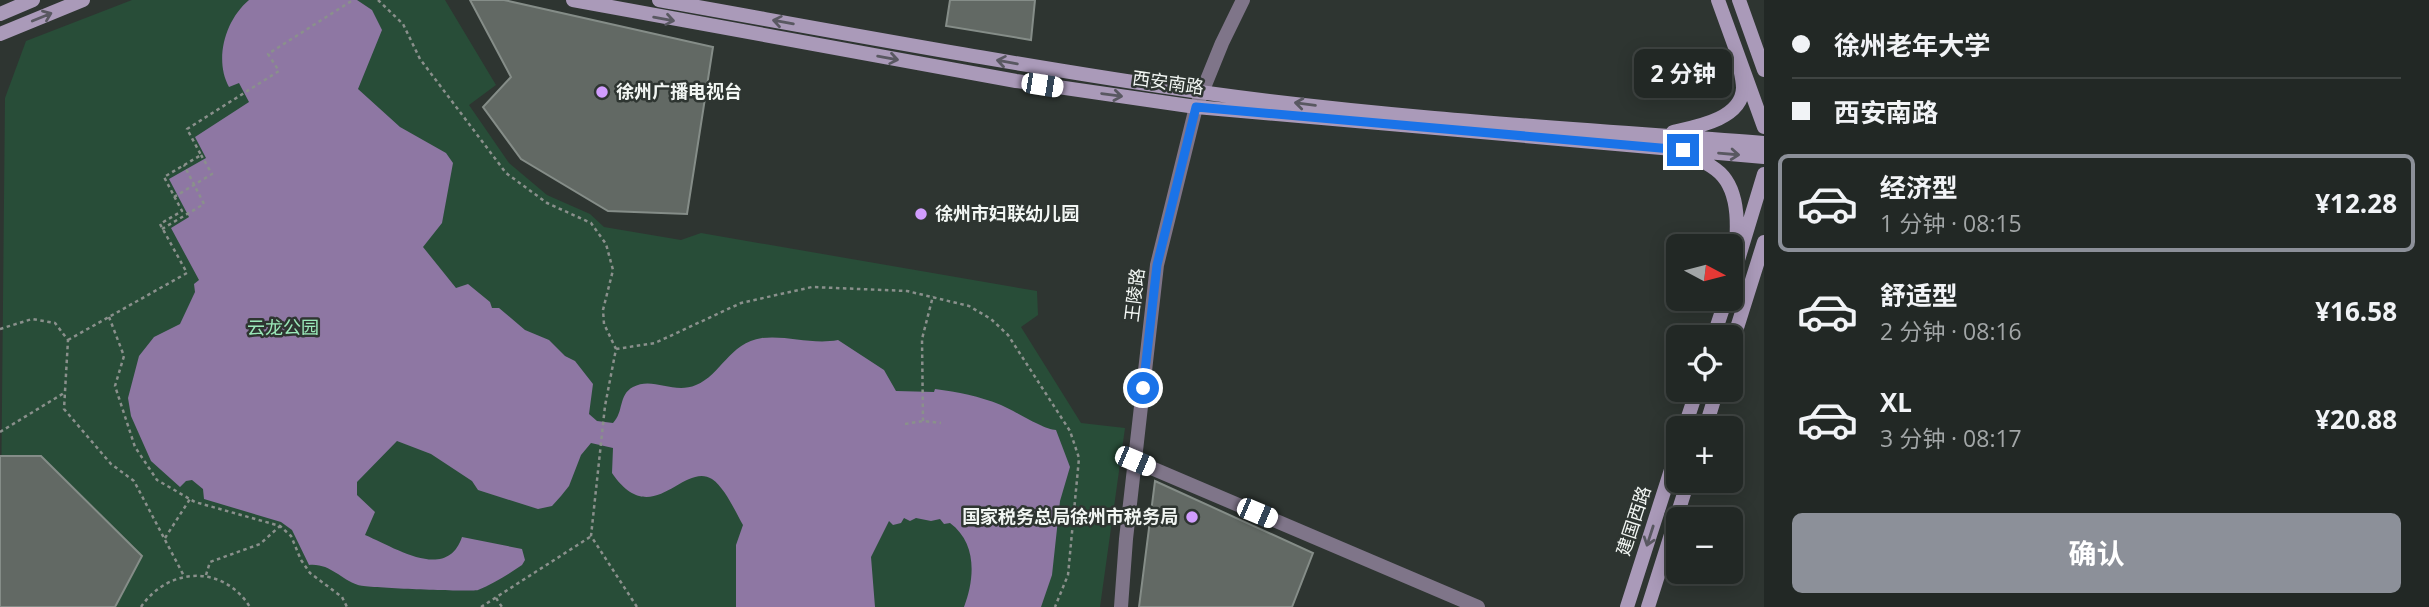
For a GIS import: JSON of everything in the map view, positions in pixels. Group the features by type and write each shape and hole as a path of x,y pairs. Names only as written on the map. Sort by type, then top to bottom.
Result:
{"main road":[{"path":"0,14 33,0"},
{"path":"0,34 83,0"},
{"name":"西安南路","path":"573,0 633,7 1016,81 1196,107 1764,158"},
{"name":"西安南路","path":"659,0 1013,63 1202,92 1342,108 1764,144"},
{"path":"1718,0 1764,127"},
{"path":"1741,5 1764,43"},
{"path":"1741,5 1764,70"},
{"path":"1659,135 1715,120 1737,105 1743,89 1738,56"},
{"path":"1683,150 1721,173 1730,188 1737,234"},
{"path":"1743,242 1764,174"},
{"path":"1738,325 1764,242"},
{"path":"1744,305 1764,272"},
{"name":"建国西路","path":"1627,607 1666,485"},
{"path":"1648,607 1684,493"}],"street":[{"name":"王陵路","path":"1121,607 1157,265 1196,107 1243,0"},
{"path":"1135,461 1478,607"}],"path":[{"path":"174,197 212,174 187,129 279,71 268,54 353,0"},
{"path":"377,0 403,24 420,59 506,173 547,203 591,223 606,244 614,270 604,317 616,349 605,407 591,536 637,607"},
{"path":"68,340 187,273 160,224 182,211 164,177 201,155"},
{"path":"162,229 204,204 184,165"},
{"path":"616,349 655,343 741,303 812,287 880,288 933,296 969,306 1008,335 1070,431 1079,458 1068,575 1055,607"},
{"path":"923,421 922,339 933,296"},
{"path":"109,317 124,356 115,386 135,447 157,480 190,499 280,526 291,536 310,573 342,597 347,607"},
{"path":"0,329 32,320 43,321 55,323 68,340 64,409 111,464 134,481 184,576"},
{"path":"0,432 64,393"},
{"path":"905,424 923,421 941,423"},
{"path":"164,538 190,499"},
{"path":"206,575 210,562 260,544 280,526"},
{"path":"481,607 591,536"},
{"path":"141,607 149,595 165,582 184,576 206,575 227,583 243,596 250,607"},
{"path":"496,598 502,607"}],"green space":[{"name":"云龙公园","path":"132,0 445,0 496,85 469,105 509,163 547,195 590,214 604,227 681,240 701,233 1037,291 1038,315 1021,327 1081,423 1125,428 1100,607 0,607 5,98 26,41"}],"shaded area":[{"name":"云龙公园","path":"249,0 357,0 372,10 382,30 358,89 400,127 446,153 453,163 442,223 423,247 456,288 468,284 490,302 492,308 499,308 525,330 549,340 565,356 575,361 593,384 589,414 597,421 613,423 619,414 625,394 633,387 648,383 688,388 705,380 741,346 771,337 838,340 884,370 896,391 934,392 935,389 985,399 1037,424 1056,430 1070,467 1060,501 1052,575 1041,607 964,607 972,573 969,551 959,531 940,519 931,521 916,518 910,521 904,518 901,523 893,525 889,521 871,557 875,607 736,607 736,545 743,525 721,488 712,479 701,476 654,496 640,496 627,489 612,473 613,448 591,443 581,455 569,486 561,496 552,506 538,509 478,490 472,481 431,454 397,441 357,482 357,495 375,512 365,535 405,553 433,560 445,558 455,550 462,537 522,549 525,560 522,565 478,590 358,585 323,566 309,565 292,530 281,522 204,499 203,489 192,480 186,481 180,487 151,461 131,416 128,398 139,356 154,337 180,324 195,292 194,284 199,280 171,228 189,217 169,179 206,158 195,137 249,102 239,83 229,87 222,65 222,53 228,29"}],"building":[{"name":"徐州广播电视台","path":"470,0 504,0 713,47 687,214 608,211 521,159 483,107 511,77"},
{"path":"950,0 1035,0 1031,40 946,26"},
{"path":"0,456 41,456 142,556 115,607 0,607"},
{"name":"国家税务总局徐州市税务局","path":"1155,481 1313,553 1292,607 1139,607"}],"place":[{"name":"徐州广播电视台","path":"602,92"},
{"name":"徐州市妇联幼儿园","path":"921,214"},
{"name":"国家税务总局徐州市税务局","path":"1192,517"}],"route":[{"path":"1143,388 1157,265 1196,107 1340,122 1683,150"}]}
